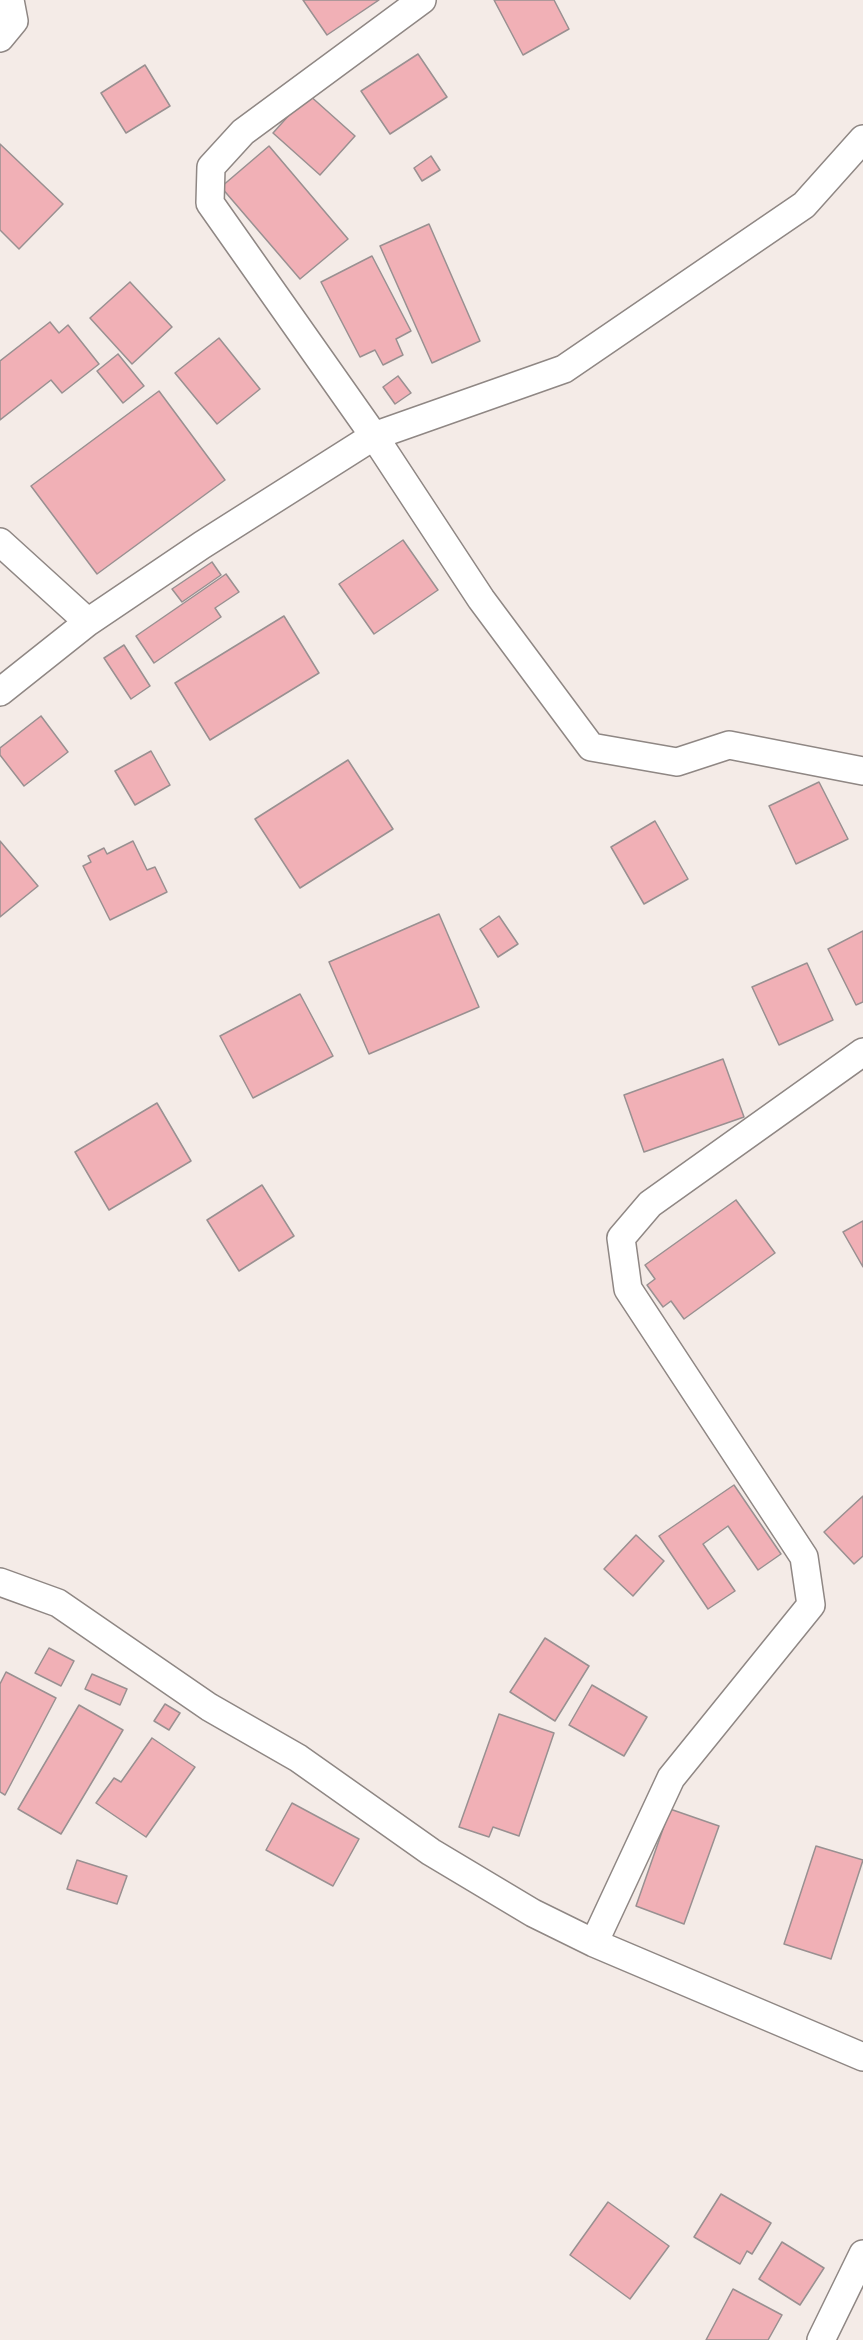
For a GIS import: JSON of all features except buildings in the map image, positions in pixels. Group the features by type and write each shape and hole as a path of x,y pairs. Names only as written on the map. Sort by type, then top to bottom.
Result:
{"street":[{"path":"0,38 14,21 10,0"},
{"path":"422,0 243,132 211,167 210,203 374,436 481,599 591,747 677,762 729,744 863,771"},
{"path":"0,692 88,622 202,545 374,436 564,369 804,205 863,139"},
{"path":"0,542 88,622"},
{"path":"594,1943 671,1778 812,1605 804,1557 628,1288 621,1238 650,1204 863,1052"},
{"path":"0,1582 58,1603 209,1707 298,1758 431,1852 533,1913 594,1943 863,2056"},
{"path":"821,2340 863,2254"}]}
